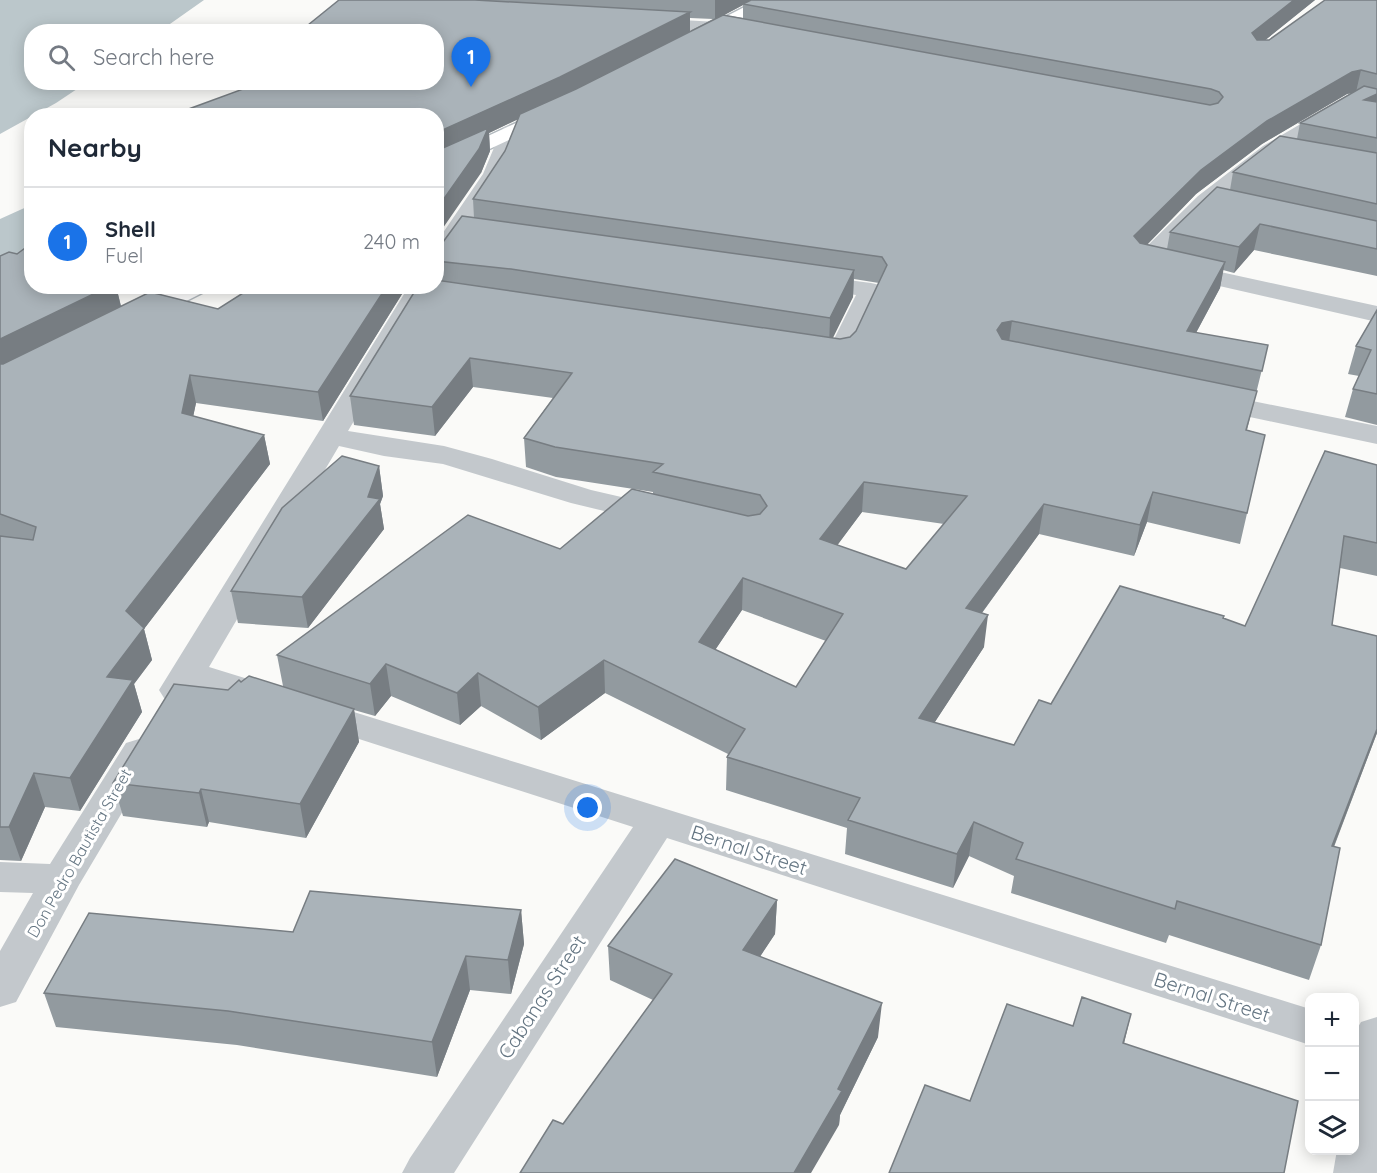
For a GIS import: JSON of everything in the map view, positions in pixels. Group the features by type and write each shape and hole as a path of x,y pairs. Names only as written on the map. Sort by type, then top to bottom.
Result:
{"main road":[{"path":"679,48 771,0"},
{"path":"444,164 569,105"},
{"path":"114,327 180,294"}],"street":[{"path":"625,22 718,27 765,36"},
{"path":"1377,105 1355,100 1270,150 1206,201 1144,262 1377,314"},
{"path":"444,254 466,233 512,131"},
{"path":"1270,150 1302,156"},
{"path":"1206,201 1229,206"},
{"path":"790,279 871,291 839,357 792,350"},
{"name":"Don Pedro Bautista Street","path":"0,990 62,879 331,436 426,294"},
{"path":"1181,394 1377,435"},
{"path":"331,436 384,447 444,455 582,497 682,520"},
{"name":"Bernal Street","path":"188,672 1305,1026"},
{"name":"Cabanas Street","path":"427,1173 658,821"},
{"path":"0,877 62,879"},
{"path":"1358,1173 1371,1043"}],"shaded area":[{"path":"0,0 204,0 170,24 24,24 24,90 76,90 47,108 24,108 24,121 0,134"},
{"path":"24,208 24,275 0,284 0,219"}],"building":[{"path":"339,0 475,0 690,12 560,77 444,129 444,108 191,108 240,90 444,90 444,24 309,24"},
{"path":"751,0 1294,0 1252,33 1257,40 1269,40 1325,0 1377,0 1377,74 1361,70 1352,72 1267,121 1201,170 1134,236 1140,243 1225,262 1187,331 1268,345 1262,371 1012,321 1002,323 997,330 1002,339 1257,391 1246,430 1265,435 1247,513 1153,492 1140,525 1044,504 966,608 988,615 919,718 1014,745 1039,700 1051,704 1120,586 1224,616 1223,618 1245,626 1325,451 1377,465 1377,543 1344,536 1332,625 1377,636 1377,729 1332,846 1340,848 1321,945 1177,901 1175,909 1016,859 1023,843 974,822 957,854 848,820 860,798 727,757 745,729 604,660 538,707 478,673 457,693 386,664 370,684 277,655 468,515 560,549 632,489 748,516 760,514 767,506 760,495 653,472 663,464 555,447 524,438 572,373 470,358 432,407 350,396 413,294 444,294 444,281 840,339 850,337 856,331 887,265 882,257 473,199 505,151 520,114 576,89 723,15 1210,105 1218,103 1223,97 1219,92 743,4","holes":["864,482 967,496 906,569 820,539","743,578 843,614 796,687 699,642"]},
{"path":"1364,86 1377,89 1377,94 1364,100 1377,102 1377,138 1300,123"},
{"path":"488,128 479,149 444,199 444,147"},
{"path":"1280,136 1377,153 1377,204 1233,172"},
{"path":"1217,187 1377,221 1377,249 1260,224 1239,247 1170,232"},
{"path":"462,216 854,270 830,318 511,269 444,262 444,241"},
{"path":"24,249 24,294 93,294 0,339 0,256 9,252 17,254"},
{"path":"146,294 158,294 218,309 241,294 382,294 318,392 190,375 182,413 264,435 126,611 144,628 107,677 133,680 70,778 34,773 9,827 0,827 0,536 33,540 36,527 0,514 0,364"},
{"path":"1377,310 1377,394 1353,389 1371,350 1356,346"},
{"path":"342,456 379,466 368,497 380,499 302,597 231,591 282,508"},
{"path":"249,676 354,709 300,804 201,789 199,793 113,783 174,684 228,690 239,680 241,682"},
{"path":"675,859 777,900 743,950 882,1003 838,1089 842,1091 794,1173 520,1173 553,1120 563,1124 672,974 608,946"},
{"path":"310,891 521,910 508,960 466,956 432,1042 228,1011 44,993 89,913 293,932"},
{"path":"1082,997 1131,1014 1123,1043 1298,1101 1284,1173 889,1173 925,1085 970,1101 1007,1004 1073,1026"}],"place":[{"name":"Shell","path":"471,87"}]}
